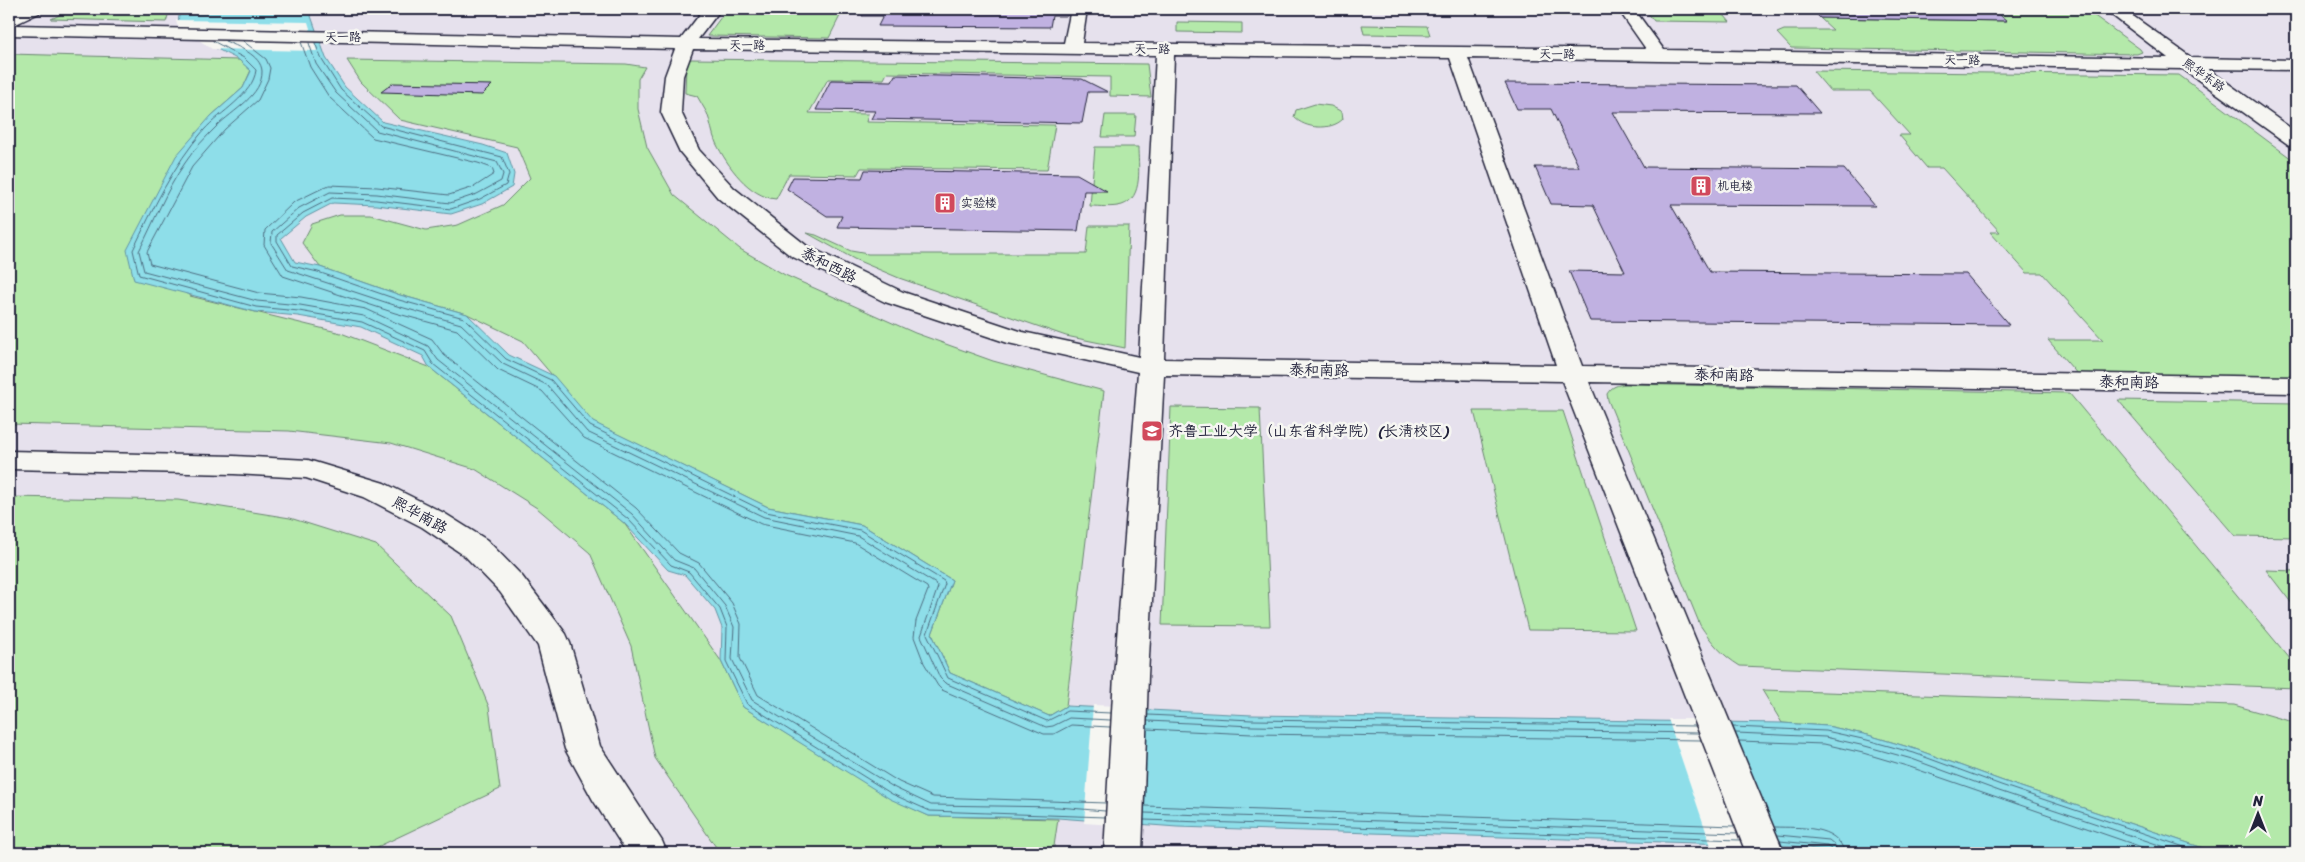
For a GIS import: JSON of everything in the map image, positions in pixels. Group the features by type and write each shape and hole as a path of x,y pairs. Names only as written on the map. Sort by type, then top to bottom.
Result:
{"street":[{"path":"9,21 33,9"},
{"name":"泰和西路","path":"713,9 686,44 674,76 671,112 690,152 726,194 799,251 894,298 1017,338 1151,368"},
{"path":"1072,48 1079,9"},
{"path":"1626,9 1659,55"},
{"name":"熙华东路","path":"2112,9 2296,141"},
{"name":"天一路","path":"9,30 686,44 1659,55 2296,65"},
{"path":"1123,853 1131,676 1151,368 1166,50"},
{"path":"1457,53 1572,373 1765,853"},
{"name":"泰和南路","path":"1151,368 2296,385"},
{"name":"熙华南路","path":"9,460 234,465 308,469 374,490 433,520 476,548 511,584 554,643 583,749 606,789 648,853"}],"shaded area":[{"name":"齐鲁工业大学（山东省科学院）(长清校区)","path":"9,9 2296,9 2296,853 9,853"}],"green space":[{"path":"72,9 170,9 166,22 51,19"},
{"path":"727,9 768,9 766,14 841,14 829,38 707,36"},
{"path":"1645,9 1719,9 1730,22 1654,21"},
{"path":"1993,9 2085,9 2142,52 2137,54 1791,48 1777,33 1784,30 1833,30 1820,18 2006,21"},
{"path":"1177,22 1242,23 1242,33 1177,32"},
{"path":"1362,25 1427,26 1430,35 1364,34"},
{"path":"9,54 239,60 251,70 243,88 211,116 190,296 341,333 429,367 624,523 721,661 743,707 890,798 929,816 1058,819 1053,853 720,853 655,758 631,646 590,553 537,508 475,469 391,443 289,431 9,424"},
{"path":"690,59 1147,64 1151,97 1110,96 1110,77 887,73 884,79 828,79 809,113 868,114 866,122 1055,125 1047,170 861,168 857,175 789,174 776,199 766,197 748,186 726,161 713,136 707,113 697,96 685,93 686,65"},
{"path":"347,60 626,64 645,67 638,79 638,109 647,147 674,195 740,249 785,275 915,333 993,361 1104,391 1066,706 1049,716 950,673 932,634 952,580 862,525 768,507 592,422 523,341 467,314 400,295 320,267 302,243 312,224 340,215 371,215 426,230 458,225 503,205 530,178 517,147 400,120 361,82"},
{"path":"1813,71 2179,75 2296,162 2296,380 2079,376 2048,340 2103,340 2042,273 2027,273 1990,232 2000,232 1942,168 1927,168 1899,135 1910,135 1870,91 1830,91"},
{"path":"1315,104 1331,106 1342,112 1343,119 1332,125 1318,127 1305,124 1294,117 1296,110"},
{"path":"1105,115 1136,115 1134,137 1102,137"},
{"path":"1095,147 1138,147 1139,171 1137,188 1134,196 1122,205 1090,206"},
{"path":"1089,226 1129,226 1125,348 1066,336 899,278 854,259 807,233 816,235 851,251 868,254 1086,254"},
{"path":"1617,385 2069,393 2296,666 2296,688 1740,666 1718,648 1700,625 1608,400 1607,394 1611,389"},
{"path":"2118,400 2296,403 2296,537 2235,536"},
{"path":"1171,407 1260,408 1270,626 1162,625"},
{"path":"1474,411 1563,411 1636,631 1528,630"},
{"path":"9,497 178,500 290,518 376,545 451,616 489,707 500,789 373,849 373,853 9,853"},
{"path":"2266,570 2296,571 2296,609"},
{"path":"1762,690 2234,705 2296,723 2296,853 2218,853 2003,781 1915,749 1868,735 1827,726 1782,723"}],"water":[{"path":"180,9 305,9 311,16 326,58 345,87 383,122 483,145 507,153 514,174 512,187 482,204 451,214 376,205 333,203 306,217 281,238 295,262 320,267 400,295 467,314 509,355 554,376 593,422 768,507 862,525 952,580 932,634 950,673 1049,716 1066,706 1252,715 1782,723 1827,726 1868,735 1915,749 2003,781 2218,853 1843,853 1794,846 1177,827 1058,818 929,816 890,799 743,707 721,661 722,628 715,610 685,575 668,570 624,523 429,367 423,356 361,327 298,316 256,312 134,280 127,250 176,156 211,116 243,88 251,71 239,60 215,48 178,23"}],"pier":[{"path":"176,20 308,22 317,51 212,49 177,25"},
{"path":"1093,705 1146,707 1141,827 1084,823"},
{"path":"1668,719 1725,719 1773,848 1711,846"}],"building":[{"path":"775,9 1068,9 1067,16 1052,16 1050,27 878,26 883,16 862,16 864,11 774,11"},
{"path":"1812,9 1993,9 2007,21 1820,18"},
{"path":"895,75 1082,79 1108,92 1088,92 1082,123 871,119 875,111 816,110 831,80 892,81"},
{"path":"393,83 492,85 482,95 381,92"},
{"name":"机电楼","path":"1505,83 1796,85 1820,113 1613,112 1644,167 1844,169 1875,206 1671,205 1710,272 1966,274 2009,325 1590,321 1569,271 1625,272 1593,205 1551,204 1535,167 1579,167 1551,109 1517,109"},
{"name":"实验楼","path":"865,170 1077,174 1107,191 1084,191 1078,231 837,227 842,216 827,216 787,189 793,177 862,178"}],"place":[{"name":"机电楼","path":"1701,186"},
{"name":"实验楼","path":"945,203"},
{"name":"齐鲁工业大学（山东省科学院）(长清校区)","path":"1152,431"}]}
